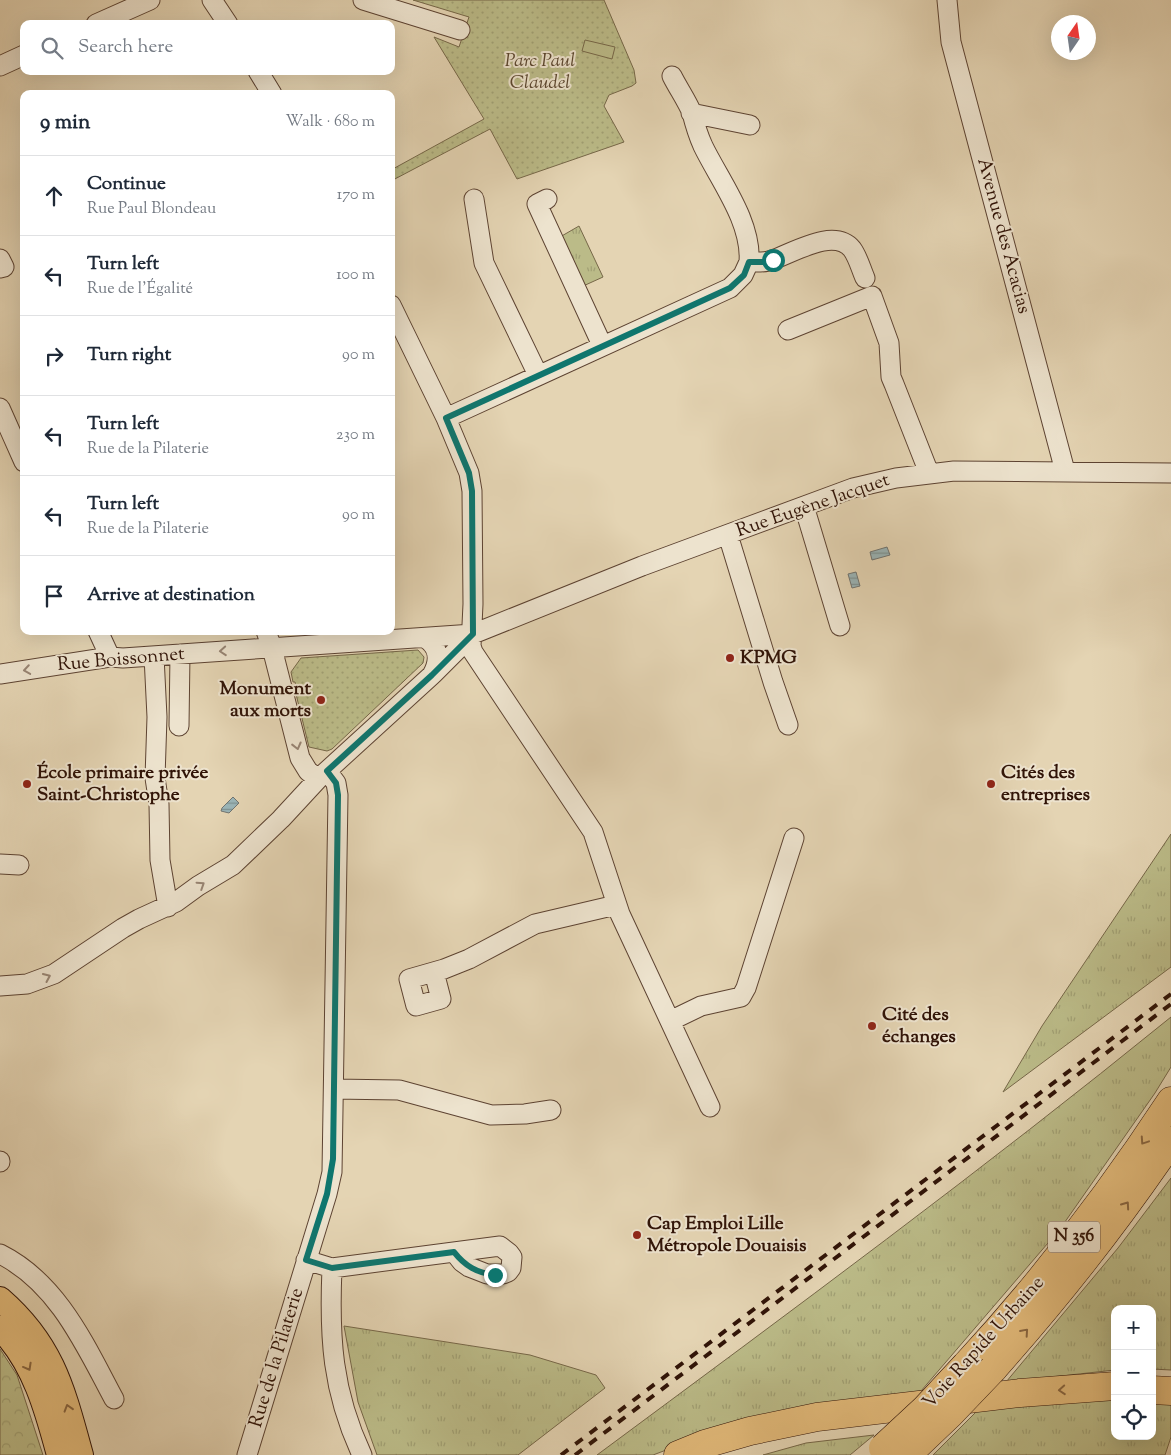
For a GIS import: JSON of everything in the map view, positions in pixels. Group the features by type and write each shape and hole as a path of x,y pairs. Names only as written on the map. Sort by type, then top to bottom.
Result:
{"highway":[{"name":"Voie Rapide Urbaine","path":"893,1453 925,1409 1009,1318 1057,1260 1113,1186 1171,1101"},
{"name":"Voie Rapide Urbaine","path":"893,1453 950,1414 993,1369 1047,1307 1105,1234 1171,1141"},
{"path":"1156,1383 1171,1384"},
{"path":"678,1455 734,1436 795,1421 834,1414 1020,1393 1111,1387"},
{"path":"1156,1390 1171,1392"},
{"path":"715,1455 776,1434 896,1408"}],"main road":[{"path":"0,1299 23,1320 48,1356 64,1396 81,1455"},
{"path":"0,1328 15,1346 34,1378 46,1408 59,1455"}],"street":[{"path":"105,20 150,0"},
{"path":"212,0 225,20"},
{"path":"363,0 460,30"},
{"name":"Avenue des Acacias","path":"947,0 951,42 1065,471"},
{"path":"0,66 20,58"},
{"path":"260,75 270,90"},
{"path":"446,418 730,288 744,275 749,262 748,242 741,219 701,142 691,113 672,76"},
{"path":"691,113 750,125"},
{"path":"474,199 484,263 538,375"},
{"path":"547,199 538,204 602,345"},
{"path":"749,262 765,262 816,243 832,240 843,242 852,250 865,278"},
{"path":"0,259 4,267 0,268"},
{"path":"788,330 872,296 889,343 891,377 929,473"},
{"path":"395,313 446,418 469,473 472,491 473,634 471,646 473,652 593,832 599,846 616,905 710,1107"},
{"path":"0,408 20,453"},
{"name":"Rue Eugène Jacquet","path":"473,634 642,566 867,484 929,473 954,471 1171,473"},
{"path":"804,506 840,626"},
{"path":"728,534 788,725"},
{"path":"0,986 27,984 54,974 123,928 168,907 240,859 322,775 432,675 473,634"},
{"name":"Rue Boissonnet","path":"0,674 110,657 123,658 180,654 269,639 425,638 473,634"},
{"path":"100,635 110,657"},
{"path":"425,638 435,646 438,654 432,675"},
{"name":"Rue de la Pilaterie","path":"247,1455 327,1194 332,1172 338,795 336,783 322,775 308,771 300,758 269,639"},
{"path":"179,726 180,654"},
{"path":"154,656 157,717 155,778 159,804 160,860 168,907"},
{"path":"670,1021 700,1006 741,997 746,988 794,838"},
{"path":"434,972 469,959 535,924 616,905"},
{"path":"334,1089 399,1090 491,1114 525,1114 551,1110"},
{"path":"306,1260 332,1268 454,1252"},
{"path":"0,1254 38,1282 61,1306 84,1343 114,1399"},
{"name":"Rue de la Pilaterie","path":"332,1268 330,1319 338,1386 348,1422 362,1455"}],"green space":[{"name":"Parc Paul Claudel","path":"413,0 604,0 634,70 636,83 609,95 604,106 624,142 517,179 490,129 395,179 395,168 484,119 434,37 459,47 469,17"},
{"path":"585,40 615,47 612,59 582,51"},
{"path":"579,226 603,277 581,287 560,237"},
{"path":"418,650 424,657 423,663 332,749 327,751 309,747 294,686 296,686 291,672 301,658"},
{"path":"1171,834 1171,967 1003,1092 1042,1026"},
{"path":"1171,1017 1171,1067 1155,1093 1060,1229 921,1391 722,1429 653,1455 597,1455 958,1185"},
{"path":"1171,1178 1171,1370 1156,1369 1156,1305 1111,1305 1111,1370 1006,1382 1118,1248"},
{"path":"344,1326 530,1355 596,1375 605,1388 518,1455 377,1455 358,1402"},
{"path":"0,1349 17,1375 43,1455 0,1455"},
{"path":"1111,1399 1111,1440 1156,1440 1156,1401 1171,1402 1171,1437 1165,1455 933,1455 979,1409"},
{"path":"874,1435 850,1455 763,1455 806,1443"}],"water":[{"path":"887,547 890,555 872,560 870,552"},
{"path":"856,572 860,586 852,588 848,574"},
{"path":"233,797 239,803 229,813 221,811 222,808"}],"railway":[{"path":"561,1455 1171,994"},
{"path":"575,1455 1171,1004"}],"place":[{"name":"KPMG","path":"730,658"},
{"name":"Monument aux morts","path":"321,700"},
{"name":"École primaire privée Saint-Christophe","path":"27,784"},
{"name":"Cités des entreprises","path":"991,784"},
{"name":"Cité des échanges","path":"872,1026"},
{"name":"Cap Emploi Lille Métropole Douaisis","path":"637,1235"}],"route":[{"path":"495,1275 469,1267 454,1252 332,1268 306,1260 327,1194 333,1159 338,788 327,771 432,675 473,634 472,491 469,473 446,418 730,288 744,275 749,262 773,260"}]}
